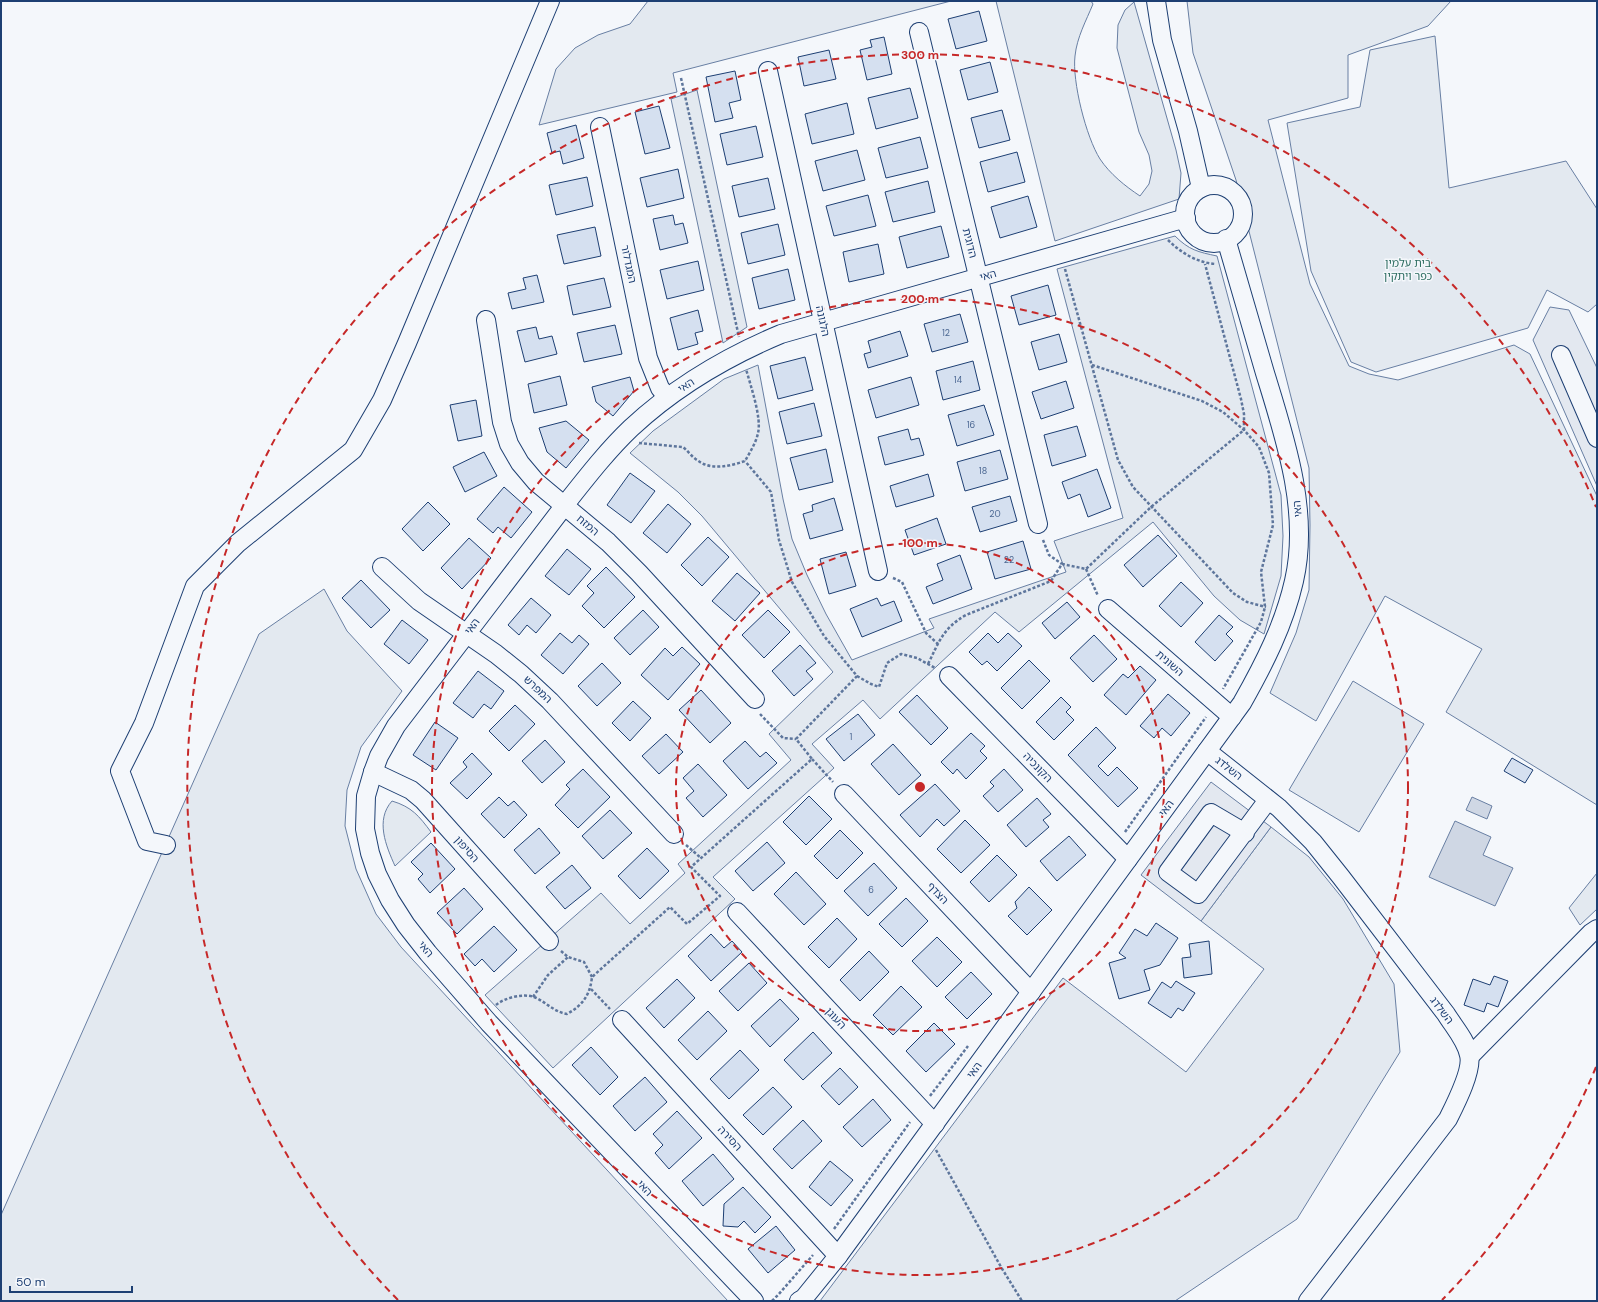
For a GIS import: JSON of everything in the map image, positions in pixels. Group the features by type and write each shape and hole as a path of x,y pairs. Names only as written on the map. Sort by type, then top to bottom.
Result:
{"street":[{"path":"166,845 147,841 120,771 144,723 195,586 238,543 352,450 382,400 550,1"},
{"path":"1156,1 1162,40 1188,132 1201,188"},
{"name":"הדוגית","path":"919,32 1038,524"},
{"name":"הלגונה","path":"768,71 878,571"},
{"name":"המגדלור","path":"600,127 648,358 660,388 667,397"},
{"path":"1210,185 1219,185 1228,189 1235,195 1240,203 1242,212 1241,221 1237,230 1226,239 1214,243 1205,241 1197,237 1191,231 1186,218 1186,207 1189,199 1201,188 1210,185"},
{"name":"האי","path":"754,1301 483,1016 406,926 390,900 377,874 370,853 365,829 366,796 373,772 396,726 564,505 631,428 667,397 724,360 781,334 1186,218"},
{"name":"האי","path":"799,1301 804,1298 838,1256 1232,718 1259,672 1286,613 1295,580 1298,552 1298,517 1295,487 1281,427 1226,239"},
{"name":"המזח","path":"486,320 502,422 509,444 520,463 536,482 608,542 639,573 755,699"},
{"path":"1561,355 1597,438"},
{"name":"המפרש","path":"382,567 419,601 521,674 550,701 674,834"},
{"name":"השונית","path":"1108,609 1232,718"},
{"name":"הקונכיה","path":"949,676 1128,859"},
{"name":"השלדג","path":"1207,751 1292,820 1313,842 1446,1014 1460,1036 1470,1056"},
{"name":"הסיפון","path":"373,772 411,790 423,800 549,941"},
{"name":"הצדף","path":"844,794 1031,992"},
{"path":"1245,833 1211,813 1168,872 1198,894 1245,833 1268,800"},
{"name":"העוגן","path":"737,912 920,1108 931,1129"},
{"path":"1308,1301 1448,1119 1460,1097 1467,1074 1470,1056 1590,933 1597,929"},
{"name":"הסירה","path":"622,1020 838,1256"}],"path":[{"path":"618,442 683,447 697,461 712,466 729,466 745,461 753,447 759,431 758,416 681,78"},
{"path":"1160,226 1168,241 1181,252 1205,264 1234,265"},
{"path":"1061,254 1118,460 1133,487 1233,593 1247,602 1286,613"},
{"path":"1205,264 1241,399 1244,414 1244,430"},
{"path":"1092,365 1202,401 1223,412 1244,430 1259,447 1269,473 1273,525 1261,572 1265,607 1261,622 1215,703 1115,846"},
{"path":"1086,569 1151,507 1244,430"},
{"path":"745,461 771,492 779,540 792,582 824,636 858,676 870,684 879,687 887,663 901,654 917,658 949,676"},
{"path":"1038,524 1049,555 1062,564 1086,569"},
{"path":"928,664 944,632 954,622 966,615 1051,581 1062,564"},
{"path":"1086,569 1097,594 1108,609"},
{"path":"878,571 902,582 926,633 938,644"},
{"path":"796,739 858,676"},
{"path":"755,699 757,711 783,738 796,739 844,794"},
{"path":"592,977 670,907 687,924 720,896 691,867 812,759"},
{"path":"483,1016 502,1000 511,997 533,997 559,1013 567,1014 579,1007 591,989 592,977 584,962 568,957 549,941"},
{"path":"533,997 548,975 568,957"},
{"path":"591,989 622,1020"},
{"path":"772,1301 825,1241 920,1108 972,1041"},
{"path":"931,1129 1001,1267 1022,1301"}],"green space":[{"path":"648,1 951,1 673,73 677,92 539,125 556,69 575,48 598,35 630,24"},
{"path":"996,1 1091,1 1093,4 1080,36 1075,56 1076,80 1081,109 1090,137 1100,159 1108,170 1140,196 1149,184 1152,171 1149,155 1139,132 1117,48 1118,25 1125,10 1134,2 1176,150 1181,173 1179,199 1055,241"},
{"path":"1187,1 1451,1 1428,26 1348,55 1348,98 1268,120 1310,284 1349,366 1369,374 1398,380 1514,345 1530,354 1597,496 1597,805 1446,712 1482,649 1385,596 1316,721 1270,693 1296,633 1309,590 1309,468 1236,180 1193,53"},
{"name":"בית עלמין כפר ויתקין","path":"1435,36 1449,188 1566,161 1597,209 1597,304 1588,312 1547,290 1528,328 1376,372 1351,362 1311,271 1287,123 1360,107 1370,50"},
{"path":"697,90 747,327 723,343 671,99"},
{"path":"1175,236 1194,250 1217,256 1281,495 1283,536 1281,576 1264,634 1240,620 1214,596 1153,522 1019,632 995,612 880,719 863,700 812,744 834,768 713,877 735,899 553,1068 485,995 601,893 630,924 685,873 678,864 791,760 769,734 833,672 702,516 678,492 630,453 653,431 724,379 758,365 792,539 807,575 826,614 852,660 934,628 929,619 1066,572 1054,541 1123,518 1057,269"},
{"path":"324,589 347,631 402,691 361,747 347,790 345,826 356,869 376,914 401,947 728,1301 1,1301 1,1215 259,634"},
{"path":"1353,681 1424,724 1359,832 1289,790"},
{"path":"392,801 410,809 423,821 431,832 395,866 388,850 383,825 387,808"},
{"path":"1271,827 1309,857 1343,899 1394,984 1400,1052 1297,1219 1175,1301 820,1301 1063,978 1186,1072 1264,969 1201,921"},
{"path":"1597,873 1597,909 1580,925 1569,908"}],"shaded area":[{"path":"1550,307 1569,310 1597,368 1597,486 1533,340"},
{"path":"1211,782 1271,827 1201,921 1141,875"},
{"path":"1472,797 1492,806 1487,819 1466,810"},
{"path":"1455,821 1491,837 1483,855 1513,868 1495,906 1429,877"}],"building":[{"path":"979,11 987,41 956,49 948,19"},
{"path":"884,37 892,74 867,80 860,50 872,47 870,40"},
{"path":"829,50 836,79 804,86 798,57"},
{"path":"990,62 998,92 968,100 960,70"},
{"path":"735,71 741,100 729,103 733,118 715,122 706,77"},
{"path":"910,88 918,118 876,129 868,98"},
{"path":"847,103 854,134 812,144 805,114"},
{"path":"659,106 670,148 645,154 635,112"},
{"path":"1002,110 1010,140 979,148 971,118"},
{"path":"576,125 584,158 563,164 560,151 552,153 547,133"},
{"path":"756,126 763,157 727,165 720,134"},
{"path":"920,137 928,168 886,178 878,148"},
{"path":"857,150 865,180 823,191 815,161"},
{"path":"1017,152 1025,182 988,192 980,162"},
{"path":"678,169 684,198 647,207 640,178"},
{"path":"587,177 593,206 556,215 549,185"},
{"path":"768,178 775,209 739,217 732,186"},
{"path":"928,181 935,212 893,222 885,192"},
{"path":"868,195 876,226 834,236 826,206"},
{"path":"1028,196 1037,227 1000,238 991,207"},
{"path":"673,215 675,225 683,223 688,243 660,250 653,219"},
{"path":"778,224 785,255 748,264 741,233"},
{"path":"941,226 949,257 907,268 899,237"},
{"path":"595,227 601,256 564,264 557,235"},
{"path":"878,244 884,274 849,282 843,252"},
{"path":"698,261 704,290 667,299 660,270"},
{"path":"788,269 795,300 759,309 752,278"},
{"path":"537,275 544,302 512,309 508,293 526,289 523,278"},
{"path":"604,278 611,307 573,315 567,286"},
{"path":"1048,285 1056,315 1019,325 1011,296"},
{"path":"698,310 703,331 695,333 698,344 678,350 670,318"},
{"path":"960,314 968,342 932,352 924,324"},
{"path":"615,325 622,354 584,362 577,333"},
{"path":"536,327 539,339 552,336 557,354 525,362 517,331"},
{"path":"900,331 908,356 868,368 864,354 871,352 868,341"},
{"path":"1059,334 1067,362 1039,370 1031,342"},
{"path":"805,357 813,390 778,399 770,366"},
{"path":"973,361 980,390 943,400 936,371"},
{"path":"560,376 567,405 534,413 528,384"},
{"path":"630,377 634,391 613,416 596,402 592,387"},
{"path":"911,377 919,405 876,418 868,390"},
{"path":"1066,381 1074,408 1041,419 1032,392"},
{"path":"476,400 482,436 458,441 450,405"},
{"path":"814,403 822,436 787,444 779,412"},
{"path":"984,405 994,435 957,446 948,415"},
{"path":"566,421 589,440 566,468 547,452 539,428"},
{"path":"1077,426 1086,456 1052,466 1044,435"},
{"path":"908,429 911,440 919,438 924,455 885,465 878,437"},
{"path":"826,449 833,482 799,490 790,458"},
{"path":"1000,450 1008,479 965,491 957,462"},
{"path":"484,452 497,476 465,492 453,467"},
{"path":"1097,469 1111,508 1088,517 1080,494 1068,499 1062,482"},
{"path":"630,473 655,491 631,523 607,505"},
{"path":"928,474 934,496 896,507 890,486"},
{"path":"504,487 532,512 511,538 498,527 493,533 477,519"},
{"path":"1010,496 1017,521 980,532 972,507"},
{"path":"834,498 843,530 810,539 803,514 813,511 812,505"},
{"path":"428,502 450,524 423,551 402,529"},
{"path":"668,504 691,524 667,553 643,533"},
{"path":"937,518 946,544 914,555 905,530"},
{"path":"1158,535 1177,556 1143,587 1124,565"},
{"path":"708,537 729,557 702,586 681,565"},
{"path":"469,538 491,558 462,589 441,568"},
{"path":"1023,541 1031,569 995,579 987,552"},
{"path":"567,549 591,569 569,595 545,576"},
{"path":"846,552 856,586 829,594 820,559"},
{"path":"960,555 972,589 933,604 926,587 943,580 937,564"},
{"path":"606,567 635,597 604,628 582,606 594,593 587,586"},
{"path":"737,573 760,593 735,621 712,601"},
{"path":"361,580 390,610 371,628 342,598"},
{"path":"1181,582 1203,603 1181,627 1159,606"},
{"path":"531,598 551,615 536,633 527,625 519,635 508,625"},
{"path":"877,598 881,606 894,601 902,621 862,637 850,609"},
{"path":"1067,602 1080,617 1055,639 1042,623"},
{"path":"643,610 659,627 630,655 614,638"},
{"path":"768,610 790,632 764,658 742,635"},
{"path":"1219,615 1233,627 1226,634 1233,641 1215,661 1195,642"},
{"path":"402,620 428,640 409,664 384,644"},
{"path":"560,633 572,643 579,635 589,644 563,674 541,655"},
{"path":"988,633 998,643 1008,633 1022,646 997,671 987,661 982,665 969,652"},
{"path":"1094,635 1117,659 1093,682 1070,658"},
{"path":"800,645 816,663 806,671 813,679 794,696 772,671"},
{"path":"682,647 700,664 668,700 641,675 665,648 673,656"},
{"path":"1029,660 1050,681 1022,709 1001,688"},
{"path":"602,663 621,683 597,706 578,686"},
{"path":"1140,666 1156,680 1126,715 1104,695 1123,674 1128,678"},
{"path":"478,671 504,691 491,709 484,704 473,718 453,703"},
{"path":"701,690 731,723 710,743 679,710"},
{"path":"1168,694 1190,713 1171,736 1162,728 1154,738 1140,726"},
{"path":"917,695 948,728 931,745 899,712"},
{"path":"1061,697 1071,707 1066,712 1074,720 1054,740 1036,722"},
{"path":"633,701 651,718 630,741 612,723"},
{"path":"515,705 535,724 509,751 489,731"},
{"path":"858,714 875,735 844,761 826,739"},
{"path":"435,722 458,738 436,770 413,755"},
{"path":"1096,727 1116,748 1098,766 1108,776 1117,767 1138,788 1118,807 1068,755"},
{"path":"971,733 985,746 980,751 987,758 966,779 957,769 953,774 941,762"},
{"path":"666,734 683,752 659,774 642,756"},
{"path":"545,740 565,762 542,783 522,761"},
{"path":"745,741 760,757 766,752 777,763 748,789 723,761"},
{"path":"893,744 921,775 899,795 871,764"},
{"path":"472,753 492,774 467,799 450,783 467,767 463,762"},
{"path":"1512,758 1533,770 1525,783 1504,771"},
{"path":"698,764 727,795 703,817 686,798 694,791 683,778"},
{"path":"583,769 610,797 578,828 555,805 570,789 566,785"},
{"path":"1004,769 1023,790 998,812 983,796 994,786 990,782"},
{"path":"935,784 960,811 944,826 937,819 920,837 900,815"},
{"path":"809,796 832,819 806,845 783,822"},
{"path":"499,797 508,806 514,801 527,815 504,838 481,814"},
{"path":"1037,798 1051,814 1043,820 1049,827 1026,847 1007,825"},
{"path":"610,810 632,833 603,859 582,836"},
{"path":"965,820 990,845 961,873 937,849"},
{"path":"539,828 560,853 535,874 514,850"},
{"path":"840,830 863,853 837,879 814,856"},
{"path":"1069,836 1086,855 1057,881 1040,861"},
{"path":"767,842 785,863 753,891 735,871"},
{"path":"431,843 455,869 430,893 418,879 423,874 411,862"},
{"path":"647,848 669,871 640,899 618,876"},
{"path":"997,855 1017,875 989,902 970,882"},
{"path":"874,863 897,888 868,916 844,891"},
{"path":"572,865 591,888 565,909 546,887"},
{"path":"796,872 826,904 804,925 774,894"},
{"path":"1029,887 1052,910 1027,935 1008,916 1017,908 1015,902"},
{"path":"464,888 483,909 457,934 437,913"},
{"path":"906,898 928,921 902,947 879,924"},
{"path":"837,918 857,939 829,968 808,947"},
{"path":"1156,923 1178,938 1160,965 1144,970 1150,990 1119,999 1109,963 1126,958 1119,953 1135,929 1147,936"},
{"path":"494,926 517,950 494,972 482,959 475,966 464,954"},
{"path":"711,934 724,948 732,941 742,952 711,981 688,956"},
{"path":"937,937 962,962 937,987 912,961"},
{"path":"1209,941 1212,974 1184,978 1182,958 1191,957 1189,944"},
{"path":"869,951 889,972 860,1001 840,980"},
{"path":"749,963 767,983 738,1011 719,991"},
{"path":"971,972 992,994 967,1019 945,997"},
{"path":"1494,976 1508,981 1498,1007 1487,1003 1484,1012 1464,1005 1473,979 1490,985"},
{"path":"677,979 695,998 664,1028 646,1008"},
{"path":"1176,981 1195,993 1183,1011 1178,1008 1171,1018 1148,1003 1162,982 1171,988"},
{"path":"901,986 922,1007 893,1035 873,1015"},
{"path":"780,999 799,1019 770,1047 751,1026"},
{"path":"708,1011 727,1031 697,1060 678,1040"},
{"path":"934,1023 955,1044 926,1072 906,1051"},
{"path":"813,1032 832,1053 803,1080 784,1060"},
{"path":"591,1047 618,1077 600,1095 572,1065"},
{"path":"740,1050 759,1070 729,1099 710,1079"},
{"path":"840,1068 858,1087 839,1105 821,1086"},
{"path":"645,1077 667,1102 635,1131 613,1106"},
{"path":"773,1087 792,1107 763,1135 743,1115"},
{"path":"873,1099 891,1120 862,1147 843,1127"},
{"path":"677,1111 702,1138 669,1169 655,1153 663,1145 653,1134"},
{"path":"803,1120 822,1141 792,1169 773,1149"},
{"path":"713,1154 734,1179 703,1206 682,1181"},
{"path":"830,1161 853,1180 831,1206 809,1187"},
{"path":"743,1187 771,1217 755,1233 744,1221 738,1227 723,1226 724,1204"},
{"path":"776,1226 795,1250 768,1273 748,1249"}]}
